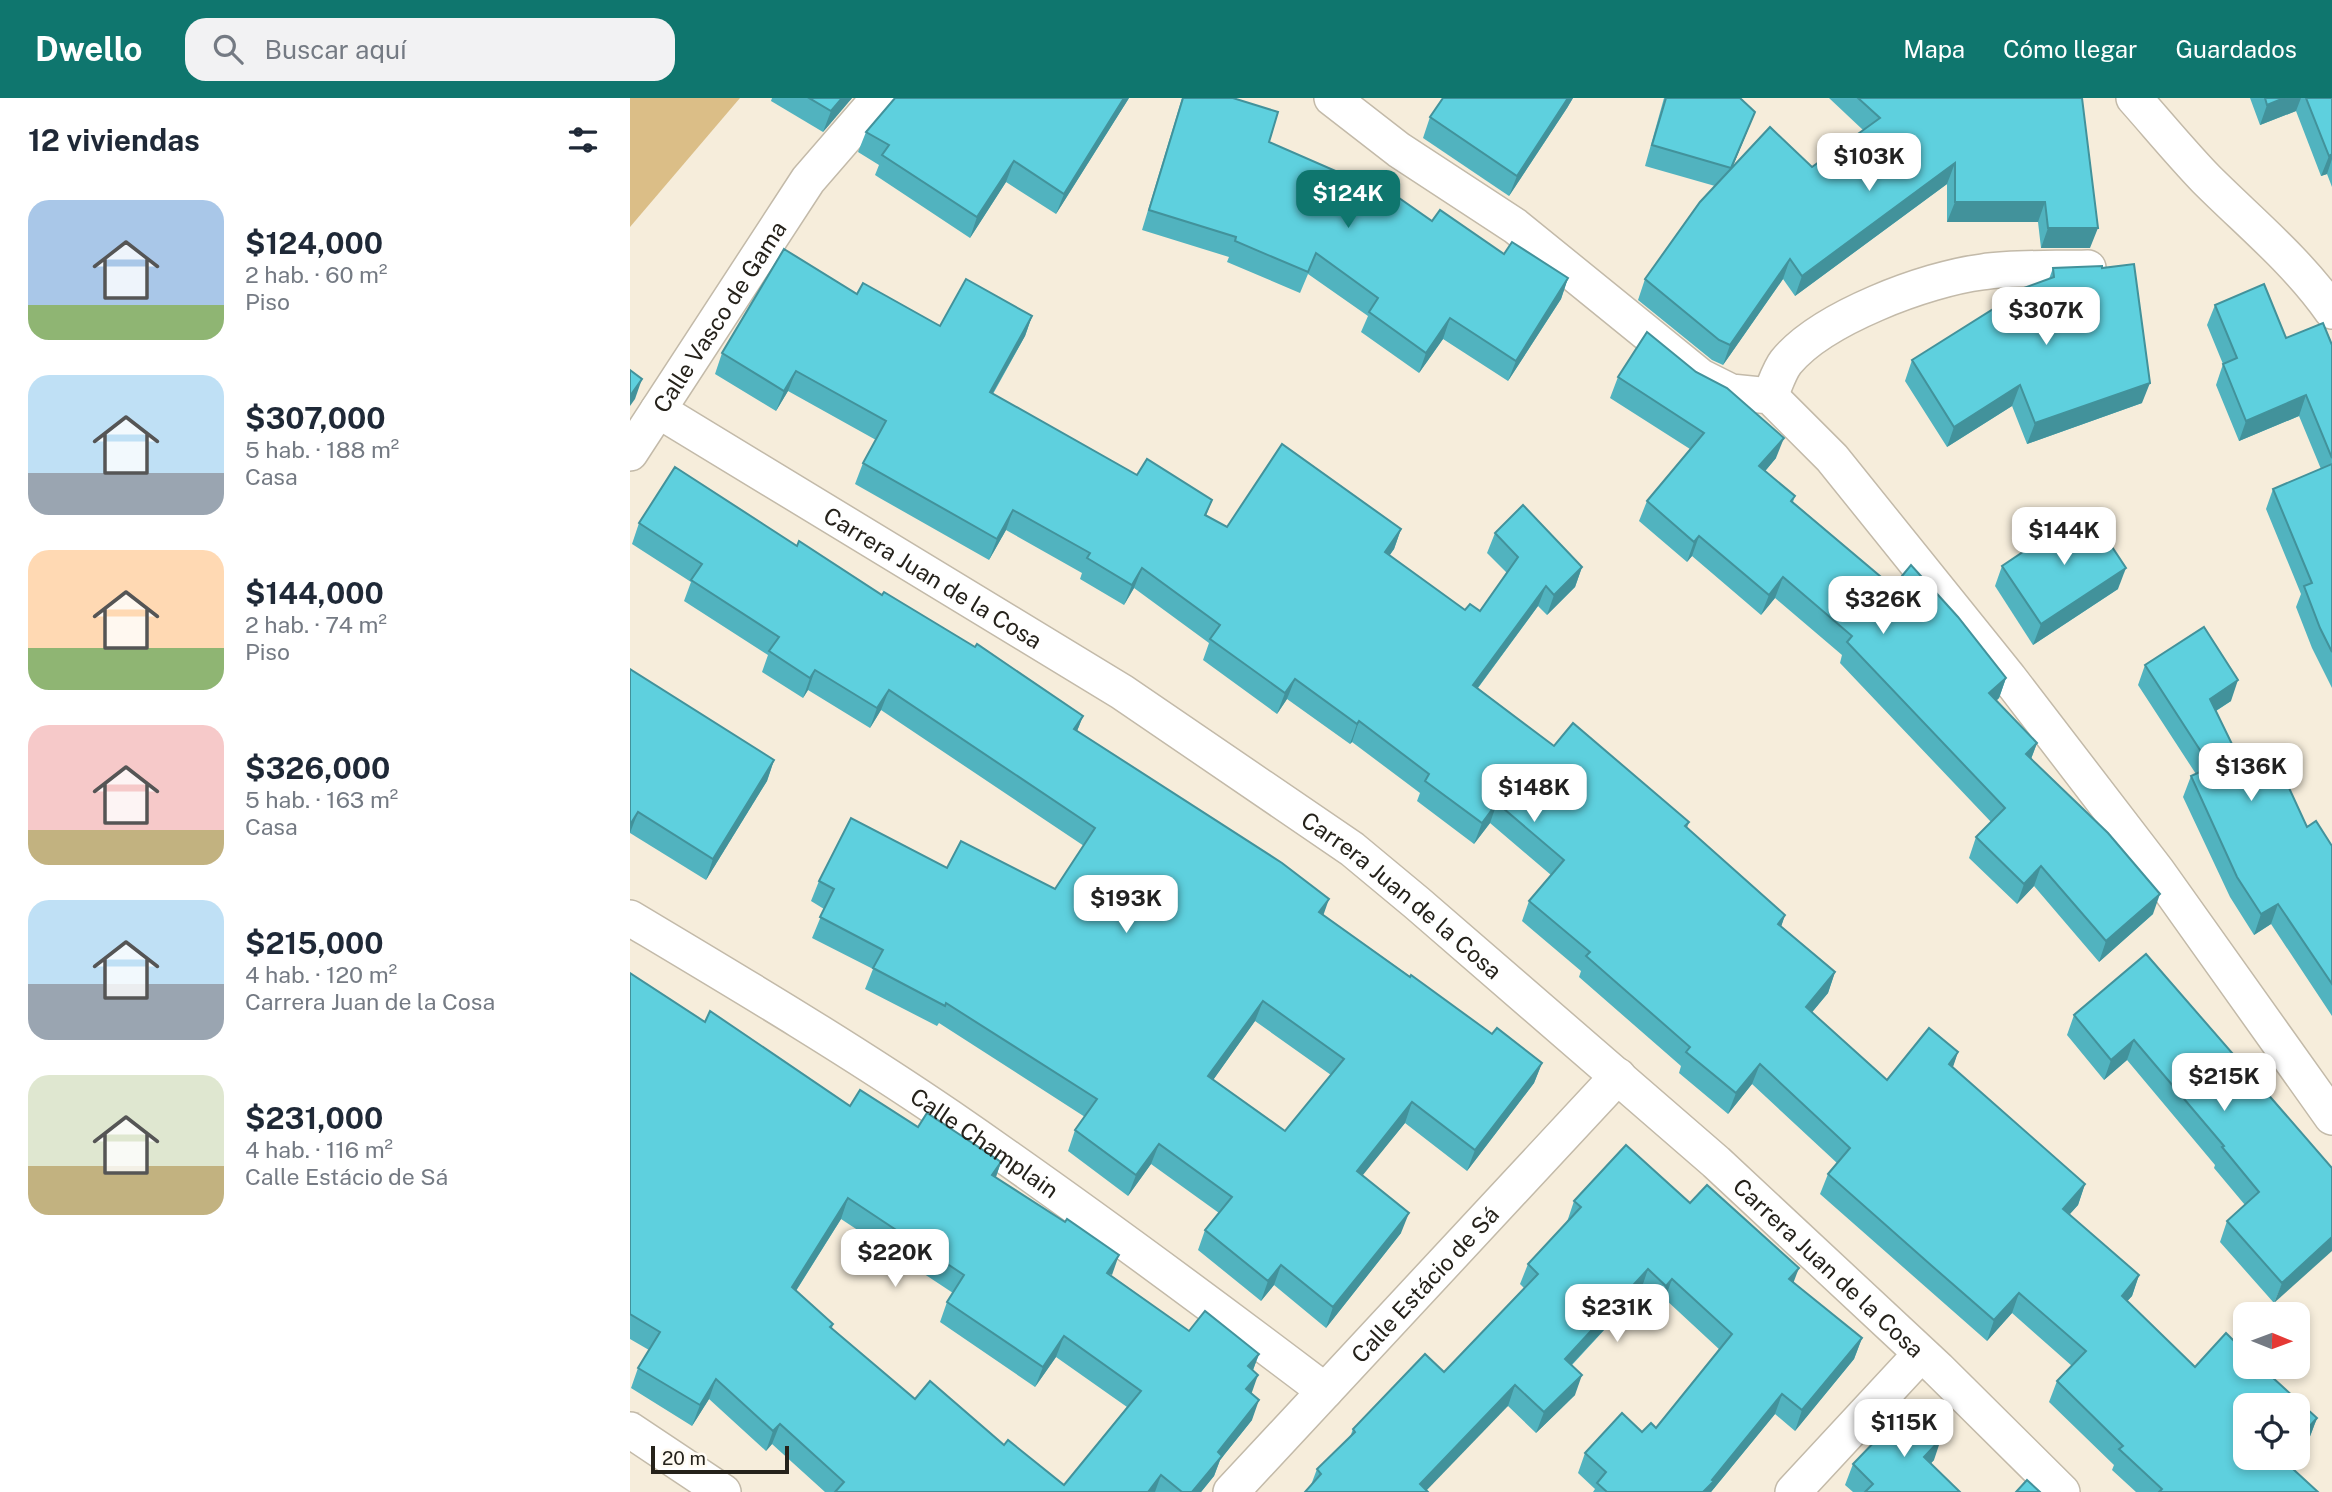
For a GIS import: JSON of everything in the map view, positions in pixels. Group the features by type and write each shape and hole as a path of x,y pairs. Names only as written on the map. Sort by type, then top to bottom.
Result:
{"street":[{"name":"Calle Vasco de Gama","path":"630,453 808,180 879,98"},
{"path":"1332,98 1399,150 1515,226 1701,377 1731,392 1770,396 1832,458 2008,678 2157,871 2332,1117"},
{"path":"2134,98 2206,178 2285,256 2332,312"},
{"path":"1770,396 1785,363 1810,340 1853,314 1932,282 1981,272 2088,268"},
{"name":"Carrera Juan de la Cosa","path":"657,410 1122,692 1352,849 1716,1162 1921,1354 2062,1492"},
{"name":"Calle Champlain","path":"630,918 740,984 948,1117 1110,1229 1325,1391"},
{"name":"Calle Estácio de Sá","path":"1231,1492 1618,1076"},
{"path":"1793,1492 1921,1354"},
{"path":"630,1430 723,1492"}],"shaded area":[{"path":"630,98 740,98 630,227"}],"building":[{"path":"809,98 842,98 831,111"},
{"path":"895,98 1124,98 1064,194 1014,161 977,217 882,155 889,145 866,132"},
{"path":"1183,98 1233,98 1278,112 1269,142 1379,190 1382,186 1432,221 1440,210 1504,254 1512,242 1568,278 1516,361 1450,318 1426,353 1369,312 1378,298 1316,253 1308,272 1235,241 1236,237 1149,210"},
{"path":"1443,98 1568,98 1517,176 1430,117"},
{"path":"1666,98 1740,98 1755,112 1731,168 1652,145"},
{"path":"1858,98 2082,98 2098,228 2048,228 2045,202 1955,202 1955,163 1802,276 1790,259 1730,345 1719,340 1645,279 1700,202 1770,127 1812,167 1880,118"},
{"path":"2265,98 2284,98 2267,105"},
{"path":"2306,98 2332,98 2332,154 2329,156"},
{"path":"784,249 857,294 863,283 940,326 966,279 1032,316 990,392 1137,475 1147,459 1212,500 1205,515 1227,527 1282,444 1401,529 1385,552 1465,610 1470,604 1480,611 1518,557 1495,533 1523,505 1582,567 1554,595 1546,586 1473,685 1554,746 1573,723 1689,822 1685,826 1785,915 1778,924 1835,972 1806,1007 1887,1080 1929,1028 1958,1052 1949,1064 2085,1184 2063,1209 2139,1275 2122,1296 2195,1367 2226,1333 2233,1340 2233,1379 2274,1379 2290,1393 2233,1393 2233,1470 2294,1470 2318,1492 2159,1492 2162,1489 2119,1449 2123,1446 2057,1381 2086,1351 2019,1293 1994,1320 1932,1266 1828,1174 1850,1148 1760,1064 1736,1093 1686,1052 1690,1047 1586,956 1590,952 1529,901 1564,860 1497,803 1482,823 1425,781 1429,774 1359,721 1357,724 1295,679 1285,693 1210,639 1220,625 1142,568 1132,585 1087,558 1090,553 1013,510 997,539 863,463 886,421 796,371 784,391 722,353"},
{"path":"2134,264 2150,383 2035,423 2020,385 1954,427 1912,360 2001,304 1999,297 2054,277 2053,268 2102,268"},
{"path":"2264,284 2286,338 2323,323 2332,345 2332,458 2306,395 2246,421 2223,364 2237,358 2215,305"},
{"path":"1647,332 1696,372 1727,388 1784,438 1759,466 1795,496 1791,501 1893,587 1911,565 1958,617 2006,678 1989,693 2037,743 2026,754 2108,833 2160,894 2106,941 2041,866 2024,884 1976,837 2005,808 1847,642 1852,636 1783,577 1769,595 1699,536 1694,542 1647,501 1704,433 1618,377"},
{"path":"630,370 642,379 630,396"},
{"path":"2332,464 2332,652 2304,586 2312,583 2273,489"},
{"path":"675,467 797,546 799,541 882,595 884,592 975,647 977,644 1083,716 1074,729 1282,863 1329,899 1319,912 1492,1034 1497,1028 1542,1063 1475,1150 1412,1102 1357,1171 1409,1213 1333,1307 1281,1265 1268,1281 1205,1230 1232,1197 1159,1144 1136,1175 1075,1130 1097,1099 946,1003 945,1006 873,968 883,950 820,917 834,889 819,881 851,818 947,868 961,841 1055,889 1095,828 889,690 877,708 815,670 810,678 769,651 779,637 691,580 702,564 639,523","holes":["1263,1001 1344,1059 1285,1131 1208,1076"]},
{"path":"2087,509 2126,568 2041,624 2002,566"},
{"path":"2204,627 2238,680 2210,699 2248,777 2278,764 2307,827 2316,821 2332,846 2332,984 2278,904 2261,914 2237,877 2191,776 2211,767 2145,665"},
{"path":"630,669 774,760 713,859 638,812 630,825"},
{"path":"2146,954 2332,1168 2332,1237 2282,1283 2227,1221 2259,1192 2222,1147 2224,1146 2134,1040 2111,1060 2074,1015"},
{"path":"630,973 705,1022 710,1011 850,1106 860,1090 918,1127 927,1113 1001,1162 992,1175 1065,1222 1067,1219 1119,1255 1107,1273 1189,1331 1205,1311 1259,1354 1248,1366 1258,1375 1246,1389 1259,1400 1218,1452 1222,1456 1192,1492 1182,1492 1161,1475 1148,1492 835,1492 844,1482 780,1424 773,1431 716,1379 700,1405 638,1368 660,1332 630,1314","holes":["848,1198 964,1275 947,1302 1043,1367 1064,1336 1141,1391 1064,1485 1008,1440 1004,1445 930,1381 915,1399 830,1327 833,1324 792,1287"]},
{"path":"1626,1145 1690,1203 1707,1185 1799,1268 1789,1279 1862,1338 1802,1410 1782,1394 1703,1492 1607,1492 1597,1483 1606,1472 1585,1453 1622,1413 1642,1432 1651,1423 1656,1428 1732,1334 1672,1279 1666,1286 1648,1269 1565,1359 1582,1375 1544,1412 1515,1385 1420,1484 1428,1492 1305,1492 1321,1474 1317,1469 1355,1432 1353,1429 1425,1354 1444,1372 1538,1274 1528,1264 1581,1207 1574,1201"},
{"path":"1908,1407 1941,1439 1924,1457 1960,1492 1865,1492 1873,1484 1853,1464"},
{"path":"2310,1412 2317,1418 2310,1426"},
{"path":"2027,1480 2040,1492 2016,1492"}]}
